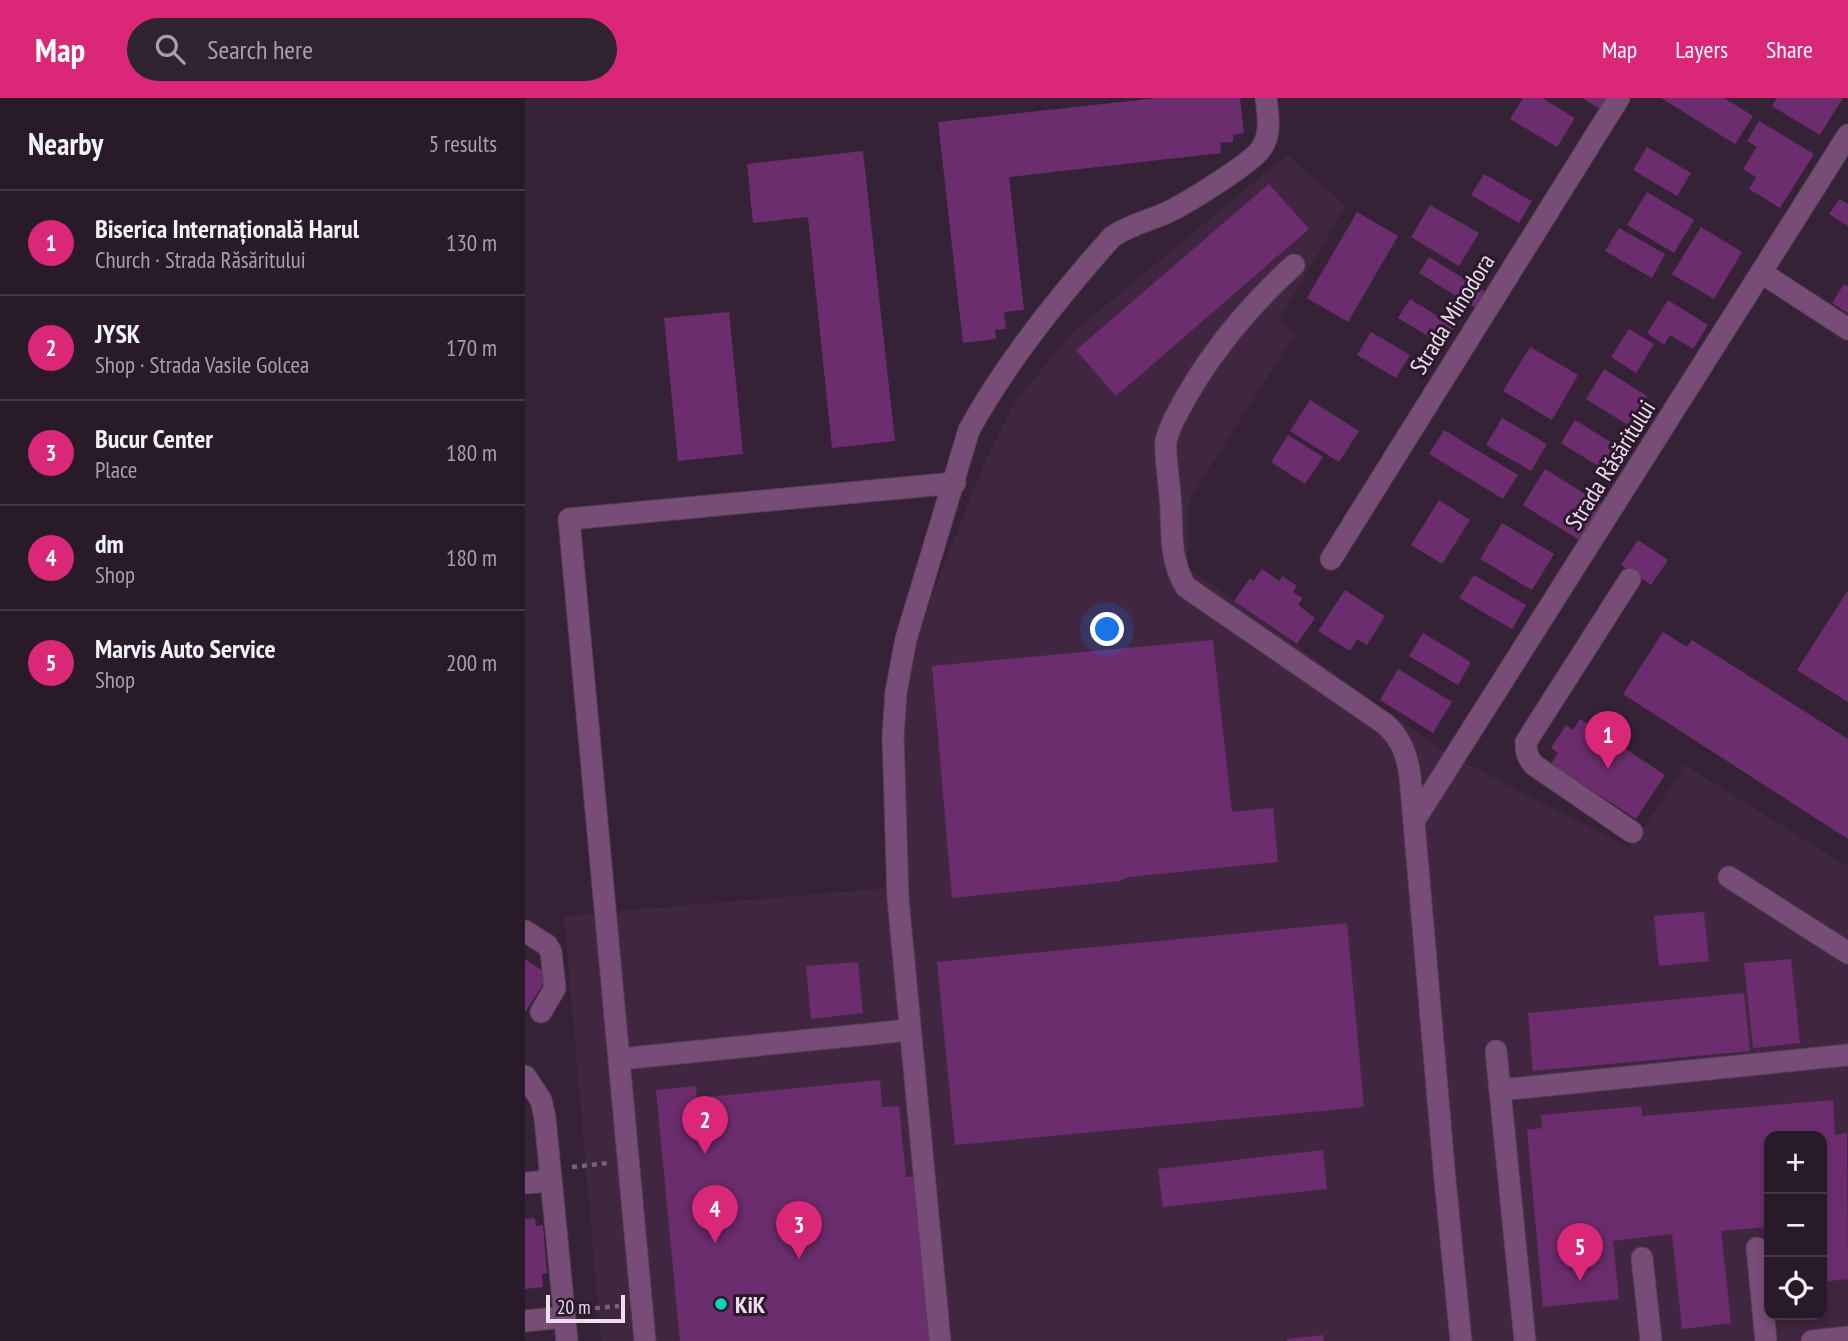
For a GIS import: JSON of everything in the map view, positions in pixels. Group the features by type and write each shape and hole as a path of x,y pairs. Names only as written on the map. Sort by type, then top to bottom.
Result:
{"street":[{"path":"940,1341 898,899 893,736 896,692 906,639 969,430 985,401 1018,354 1112,237 1123,228 1168,213 1247,163 1261,149 1268,131 1266,98"},
{"name":"Strada Minodora","path":"1331,559 1619,98"},
{"name":"Strada Răsăritului","path":"1414,821 1848,135"},
{"path":"1294,265 1259,297 1228,333 1196,379 1174,419 1166,443 1173,558 1186,587 1385,724 1396,735 1408,764 1461,1341"},
{"path":"1762,273 1848,329"},
{"path":"645,1341 569,519 955,483"},
{"path":"1630,579 1526,742 1526,750 1534,765 1632,832"},
{"path":"1729,877 1848,953"},
{"path":"525,931 547,945 551,952 555,988 541,1012"},
{"path":"620,1059 910,1030"},
{"path":"1496,1051 1525,1341"},
{"path":"1500,1090 1848,1055"},
{"path":"525,1076 541,1100 545,1118 566,1341"},
{"path":"525,1183 550,1175"},
{"path":"1756,1248 1766,1341"},
{"path":"1642,1258 1651,1341"},
{"path":"525,1321 564,1314"},
{"path":"1812,1341 1848,1337"}],"path":[{"path":"550,1175 629,1161"},
{"path":"564,1314 642,1303"}],"shaded area":[{"path":"1287,155 1346,206 1279,319 1295,334 1189,500 1188,568 1444,752 1630,848 1685,765 1848,867 1848,1341 601,1341 564,916 909,886 901,801 902,733 909,665 933,593 984,464 1015,402 1071,334"}],"building":[{"path":"1157,98 1240,98 1244,133 1233,135 1233,142 1220,143 1221,153 1009,177 1024,310 1004,312 1006,329 995,330 996,339 963,343 938,122"},
{"path":"1523,98 1542,98 1575,118 1557,147 1510,119"},
{"path":"1582,98 1610,98 1602,110"},
{"path":"1661,98 1724,98 1753,116 1735,144"},
{"path":"1777,98 1843,98 1820,135 1772,106"},
{"path":"1759,121 1814,154 1780,208 1749,189 1756,177 1743,169 1757,147 1747,141"},
{"path":"1647,147 1691,173 1677,196 1633,170"},
{"path":"863,151 895,441 832,448 808,217 753,223 747,164"},
{"path":"1484,174 1532,201 1519,223 1471,195"},
{"path":"1269,184 1309,229 1116,396 1076,350"},
{"path":"1647,192 1694,220 1674,253 1627,225"},
{"path":"1840,199 1848,204 1848,226 1829,214"},
{"path":"1430,205 1479,233 1459,266 1411,237"},
{"path":"1357,212 1398,236 1348,322 1307,298"},
{"path":"1701,227 1742,252 1714,299 1672,274"},
{"path":"1619,228 1665,254 1652,278 1605,251"},
{"path":"1429,257 1492,296 1482,312 1419,273"},
{"path":"1844,284 1848,286 1848,313 1832,303"},
{"path":"1410,299 1455,327 1443,345 1398,318"},
{"path":"1668,300 1708,325 1693,349 1670,335 1664,345 1647,333"},
{"path":"729,312 743,454 678,461 664,318"},
{"path":"1629,329 1654,344 1636,373 1611,357"},
{"path":"1371,332 1410,355 1396,378 1357,355"},
{"path":"1530,347 1578,375 1552,420 1503,391"},
{"path":"1604,369 1647,396 1628,425 1586,399"},
{"path":"1310,400 1359,431 1339,462 1290,431"},
{"path":"1502,418 1547,444 1531,471 1486,445"},
{"path":"1575,420 1630,454 1616,477 1561,443"},
{"path":"1444,430 1518,475 1503,499 1429,454"},
{"path":"1288,435 1323,457 1305,484 1271,462"},
{"path":"1545,469 1601,504 1579,540 1523,505"},
{"path":"1439,500 1470,520 1442,564 1411,545"},
{"path":"1502,523 1554,554 1532,590 1480,559"},
{"path":"1638,540 1668,560 1651,585 1621,565"},
{"path":"1262,569 1279,581 1282,576 1297,586 1293,592 1303,598 1298,605 1315,618 1297,644 1234,601 1250,578 1253,581"},
{"path":"1474,575 1526,605 1512,629 1459,598"},
{"path":"1345,590 1385,616 1367,645 1357,639 1350,651 1318,631"},
{"path":"1848,590 1848,702 1797,670"},
{"path":"1663,632 1687,647 1692,640 1848,739 1848,839 1623,694"},
{"path":"1423,633 1471,662 1458,685 1409,656"},
{"path":"1213,640 1232,812 1273,808 1278,862 952,898 932,666"},
{"path":"1398,669 1452,702 1433,733 1380,700"},
{"path":"1580,719 1665,775 1636,819 1551,764 1558,753 1551,748 1566,725 1573,730"},
{"path":"1704,912 1709,961 1659,966 1654,916"},
{"path":"1347,923 1364,1107 955,1145 937,962"},
{"path":"525,959 549,975 525,1012"},
{"path":"1791,959 1800,1043 1753,1048 1744,963"},
{"path":"858,962 863,1013 811,1019 806,966"},
{"path":"1744,993 1750,1051 1533,1071 1528,1013"},
{"path":"880,1080 882,1107 899,1106 906,1177 919,1176 934,1341 680,1341 656,1090 696,1086 697,1098"},
{"path":"1833,1100 1835,1135 1847,1133 1848,1279 1827,1281 1827,1131 1764,1131 1764,1227 1721,1231 1731,1323 1682,1329 1672,1234 1613,1241 1619,1299 1543,1307 1527,1130 1542,1128 1541,1115 1641,1106 1642,1116"},
{"path":"1323,1150 1327,1189 1163,1207 1158,1169"},
{"path":"535,1218 536,1226 543,1225 547,1273 542,1274 543,1287 525,1289 525,1219"},
{"path":"1323,1335 1324,1341 1287,1341 1287,1339"}],"place":[{"name":"Biserica Internațională Harul","path":"1608,769"},
{"name":"JYSK","path":"705,1154"},
{"name":"dm","path":"715,1243"},
{"name":"Bucur Center","path":"799,1259"},
{"name":"Marvis Auto Service","path":"1580,1281"},
{"name":"KiK","path":"721,1304"}]}
